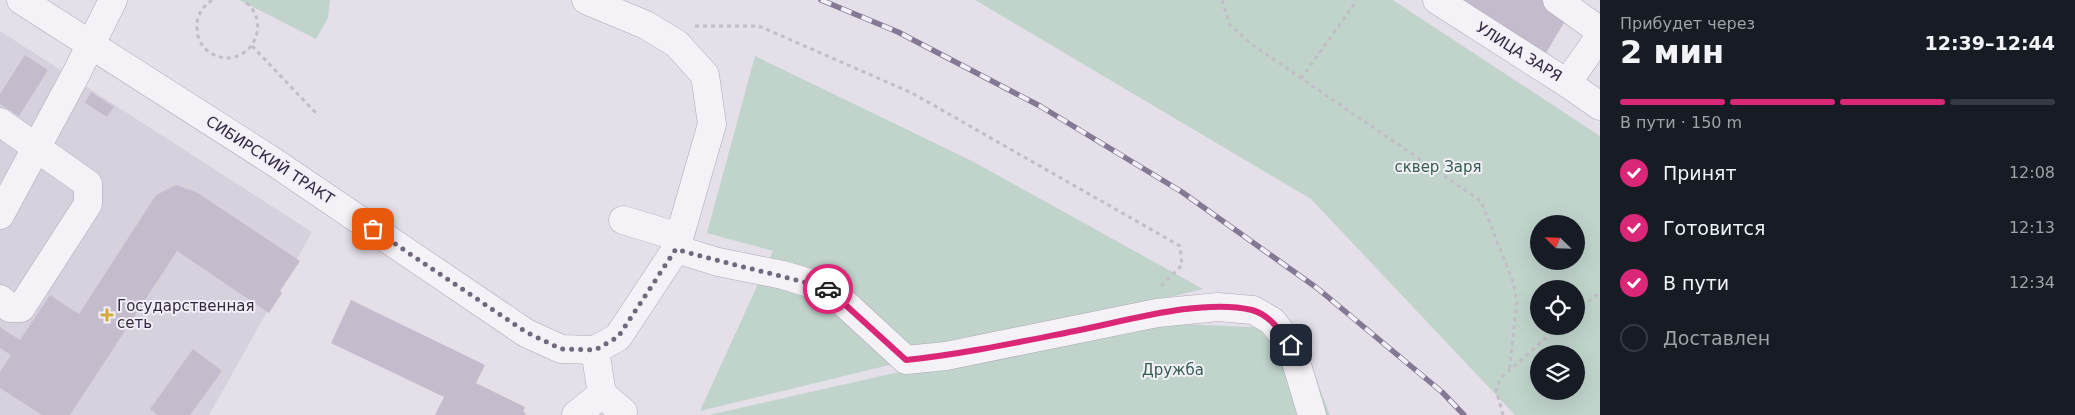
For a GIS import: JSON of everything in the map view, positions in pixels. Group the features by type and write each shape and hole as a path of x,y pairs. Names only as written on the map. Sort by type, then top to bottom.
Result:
{"street":[{"name":"СИБИРСКИЙ ТРАКТ","path":"21,0 274,162 526,332 561,349 595,350"},
{"path":"0,215 92,44 113,0"},
{"path":"586,0 646,25 676,44 704,75 712,124 677,243 618,337 595,350 602,394 622,412 618,415"},
{"name":"УЛИЦА ЗАРЯ","path":"1437,0 1600,106"},
{"path":"1558,0 1600,31"},
{"path":"1567,83 1600,36"},
{"path":"0,122 88,184 88,204 21,308 10,308 0,299"},
{"path":"624,220 718,262 784,275 829,289 906,360 946,356 1157,313 1218,307 1253,310 1272,321 1291,345 1312,415"},
{"path":"576,415 602,394"}],"path":[{"path":"212,0 200,12 197,32 200,42 206,50 225,58 235,57 252,46 258,26 257,16 252,8 243,0"},
{"path":"1222,0 1230,25 1254,46 1481,201 1513,282 1517,300 1509,373"},
{"path":"1301,79 1357,0"},
{"path":"671,40 694,26 759,26 912,93 1180,246 1182,265 1154,293"},
{"path":"252,46 316,113"},
{"path":"1585,304 1600,292"},
{"path":"1503,415 1496,390 1501,378 1509,373 1522,357 1548,335"}],"shaded area":[{"path":"0,31 312,232 209,415 0,415"}],"green space":[{"path":"239,0 330,0 328,18 316,39"},
{"name":"сквер Заря","path":"975,0 1393,0 1600,136 1600,415 1515,415 1311,199"},
{"path":"755,56 974,162 1203,289 700,411 773,251 707,233"},
{"name":"Дружба","path":"1160,323 1297,329 1330,415 709,415 890,374"}],"building":[{"path":"1458,0 1542,0 1568,16 1546,53"},
{"path":"25,55 48,70 19,116 0,104 0,94"},
{"path":"91,92 114,107 107,117 85,103"},
{"path":"176,185 196,192 300,261 280,291 282,293 269,313 177,251 70,415 42,415 0,388 0,372 11,355 0,348 0,327 20,340 50,295 79,314 156,195"},
{"path":"351,300 485,365 476,383 525,407 523,412 526,413 525,415 435,415 444,397 331,343"},
{"path":"193,349 222,371 190,415 158,415 150,409"}],"railway":[{"path":"821,0 898,32 1040,106 1182,192 1317,288 1442,392 1464,415"}],"way so far":[{"path":"373,229 526,332 561,349 595,350 618,337 676,249 718,262 784,275 828,289"}],"place":[{"name":"Государственная сеть","path":"107,315"}],"route":[{"path":"828,289 906,360 946,356 1157,313 1218,307 1253,310 1272,321 1291,345"}]}
